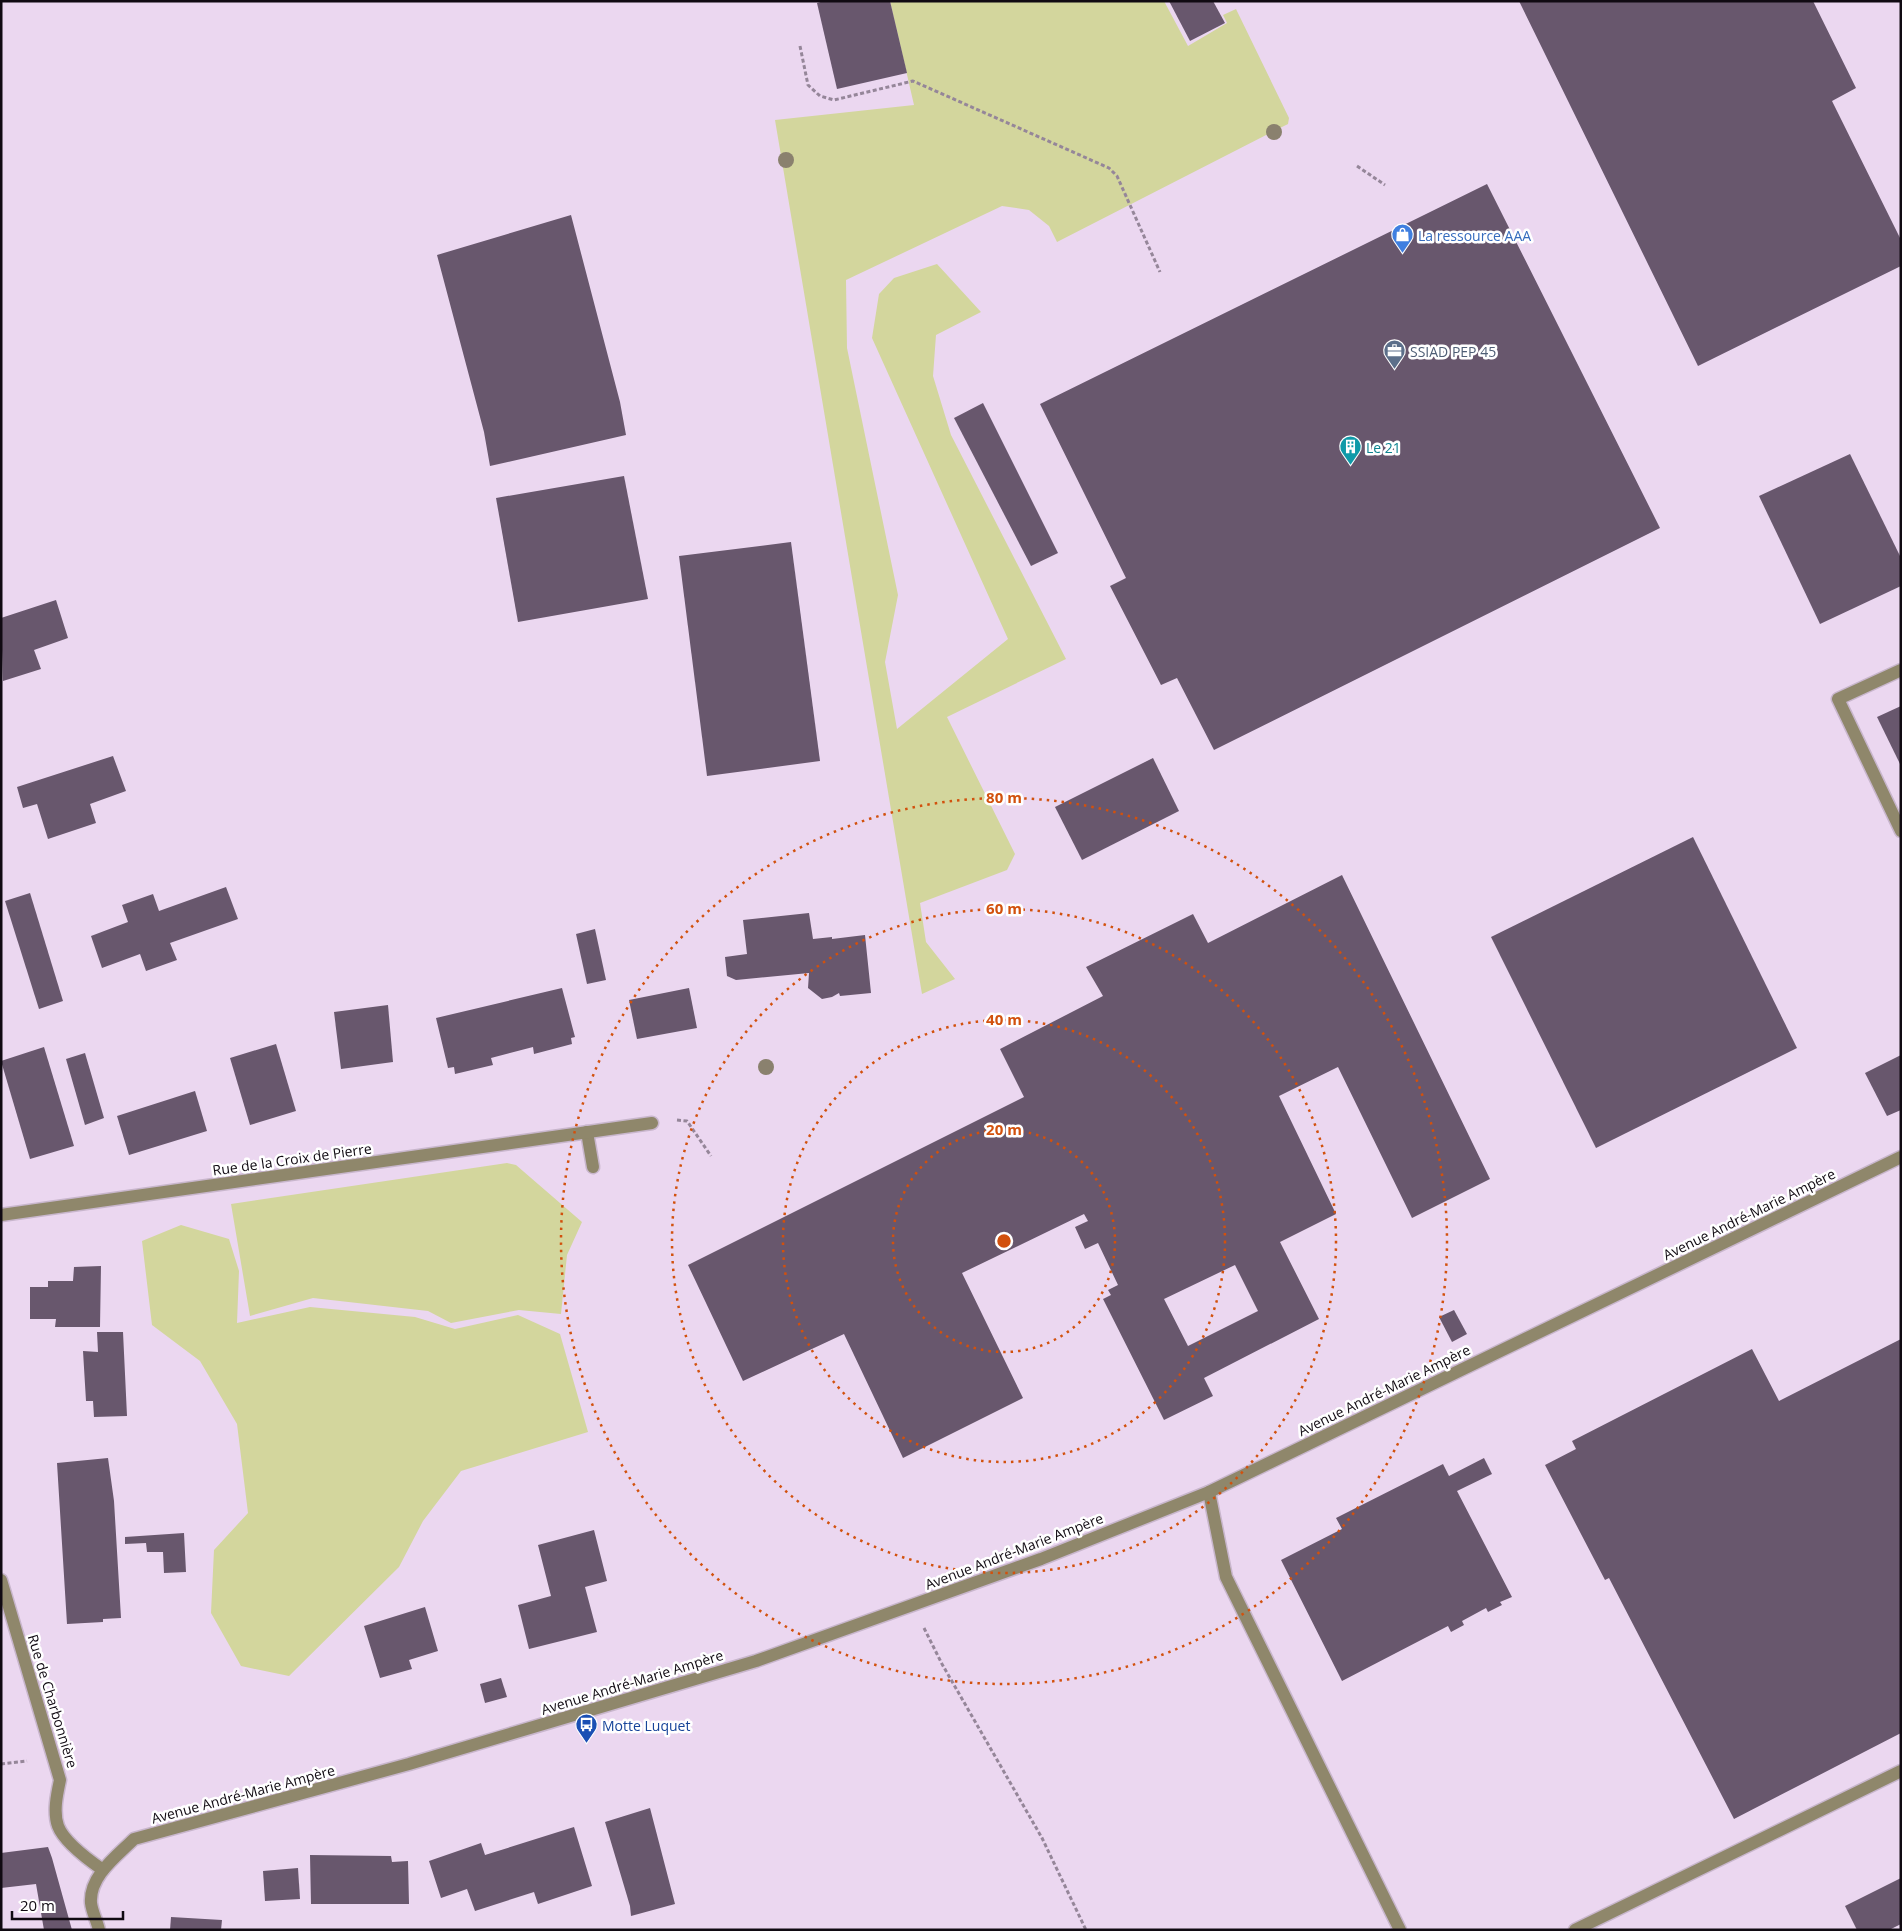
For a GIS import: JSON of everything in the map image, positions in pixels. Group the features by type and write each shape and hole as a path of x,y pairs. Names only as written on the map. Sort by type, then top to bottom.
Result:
{"street":[{"path":"1901,670 1838,700 1901,831"},
{"name":"Rue de la Croix de Pierre","path":"1,1216 652,1123"},
{"path":"587,1132 593,1168"},
{"name":"Avenue André-Marie Ampère","path":"103,1870 134,1839 410,1764 746,1664 1041,1559 1209,1492 1901,1157"},
{"path":"1209,1492 1226,1577 1400,1930"},
{"name":"Rue de Charbonnière","path":"1,1580 60,1780 56,1812 58,1827 80,1853 103,1870"},
{"path":"1575,1930 1901,1771"},
{"path":"99,1930 91,1904 93,1889 103,1870"}],"path":[{"path":"800,46 808,85 820,96 834,100 913,82 1109,168 1117,176 1160,272"},
{"path":"1357,166 1385,185"},
{"path":"652,1123 670,1119 687,1121 711,1156"},
{"path":"912,1606 942,1664 1042,1838 1086,1930"},
{"path":"1,1764 30,1761"}],"green space":[{"path":"890,1 1164,1 1188,46 1227,23 1223,15 1236,9 1289,118 1288,124 1057,242 1049,226 1029,210 1002,206 846,280 847,348 898,595 885,662 897,729 1008,639 872,338 879,294 894,278 937,264 981,312 936,335 933,376 951,435 1066,659 947,717 1015,854 1007,870 920,903 926,942 955,979 922,994 775,120 914,105"},
{"path":"507,1163 516,1165 582,1222 567,1255 561,1314 519,1310 451,1323 428,1311 313,1298 250,1316 231,1204"},
{"path":"181,1225 229,1239 239,1271 237,1323 310,1307 415,1317 455,1329 518,1315 560,1334 588,1432 461,1471 423,1521 399,1567 289,1676 241,1666 211,1613 214,1550 248,1513 237,1424 200,1361 152,1325 142,1241"}],"building":[{"path":"824,1 890,1 907,73 837,89 817,3"},
{"path":"1169,1 1213,1 1225,23 1190,41"},
{"path":"1519,1 1813,1 1856,88 1832,101 1901,240 1901,266 1698,366"},
{"name":"Le 21","path":"1487,184 1660,528 1214,750 1177,678 1161,685 1110,586 1126,578 1040,404"},
{"path":"571,215 620,402 626,435 490,466 484,432 437,255"},
{"path":"983,403 1058,553 1031,566 954,418"},
{"path":"1850,454 1901,558 1901,586 1820,624 1759,496"},
{"path":"624,476 648,599 518,622 496,498"},
{"path":"791,542 820,761 707,776 679,556"},
{"path":"56,600 68,638 34,650 41,669 3,681 1,618"},
{"path":"1901,706 1901,766 1877,717"},
{"path":"113,756 126,791 90,804 96,823 48,839 37,804 23,808 17,787"},
{"path":"1153,758 1179,811 1082,860 1055,807"},
{"path":"1693,837 1797,1048 1596,1148 1491,937"},
{"path":"1342,875 1490,1179 1412,1218 1338,1067 1279,1096 1336,1214 1280,1242 1319,1319 1204,1378 1213,1396 1164,1420 1103,1299 1111,1295 1108,1290 1118,1285 1098,1243 1085,1249 1075,1227 1088,1221 1084,1214 962,1273 1023,1398 903,1458 844,1334 743,1381 688,1265 1024,1097 1000,1049 1103,996 1086,967 1193,914 1208,943","holes":["1235,1265 1258,1311 1188,1346 1164,1299"]},
{"path":"226,887 238,919 170,943 177,960 146,971 140,954 102,968 91,936 128,922 122,905 153,894 159,911"},
{"path":"30,893 63,1001 39,1009 5,901"},
{"path":"809,913 813,939 865,935 871,993 840,996 839,993 822,999 808,988 809,973 736,980 727,976 725,957 747,954 743,920"},
{"path":"595,929 606,980 587,984 576,934"},
{"path":"562,988 575,1037 571,1038 572,1044 534,1054 533,1047 491,1058 493,1065 455,1074 454,1067 448,1068 436,1018"},
{"path":"689,988 697,1028 637,1039 629,1000"},
{"path":"388,1005 393,1062 341,1069 334,1012"},
{"path":"276,1044 296,1111 250,1125 230,1058"},
{"path":"44,1047 74,1146 30,1159 1,1061"},
{"path":"85,1053 104,1118 85,1125 66,1059"},
{"path":"1901,1055 1901,1110 1887,1116 1865,1073"},
{"path":"195,1091 207,1131 129,1155 117,1116"},
{"path":"101,1266 100,1327 55,1327 56,1319 30,1319 30,1287 48,1287 48,1281 73,1281 74,1267"},
{"path":"1454,1310 1467,1334 1452,1342 1439,1317"},
{"path":"97,1332 123,1332 127,1416 94,1417 93,1401 86,1401 83,1351 98,1352"},
{"path":"1901,1339 1901,1733 1734,1819 1609,1578 1605,1580 1545,1465 1576,1449 1572,1441 1752,1349 1779,1401"},
{"path":"108,1458 114,1501 121,1618 103,1619 103,1622 67,1624 57,1463"},
{"path":"1484,1458 1492,1474 1457,1491 1512,1597 1500,1602 1502,1605 1488,1612 1486,1608 1462,1621 1464,1625 1451,1632 1448,1626 1342,1681 1281,1560 1342,1529 1336,1518 1443,1464 1449,1476"},
{"path":"594,1530 607,1581 585,1587 597,1632 529,1649 518,1605 551,1596 538,1545"},
{"path":"184,1533 186,1572 164,1573 163,1552 147,1552 146,1543 125,1544 125,1537"},
{"path":"425,1607 438,1651 409,1660 412,1669 380,1678 364,1626"},
{"path":"501,1678 507,1697 485,1703 480,1684"},
{"path":"650,1808 675,1904 631,1916 630,1906 605,1822"},
{"path":"574,1827 592,1886 538,1904 534,1892 475,1911 467,1889 441,1898 429,1861 481,1843 485,1855"},
{"path":"48,1847 72,1930 44,1930 36,1884 1,1888 1,1853"},
{"path":"310,1855 391,1856 392,1862 408,1861 409,1904 311,1904"},
{"path":"298,1868 300,1899 265,1901 263,1871"},
{"path":"1901,1878 1901,1924 1889,1930 1857,1930 1845,1906"},
{"path":"171,1917 222,1920 221,1930 170,1930"}],"place":[{"name":"La ressource AAA","path":"1402,254"},
{"name":"SSIAD PEP 45","path":"1394,370"},
{"name":"Le 21","path":"1350,466"},
{"name":"Motte Luquet","path":"586,1744"}]}
